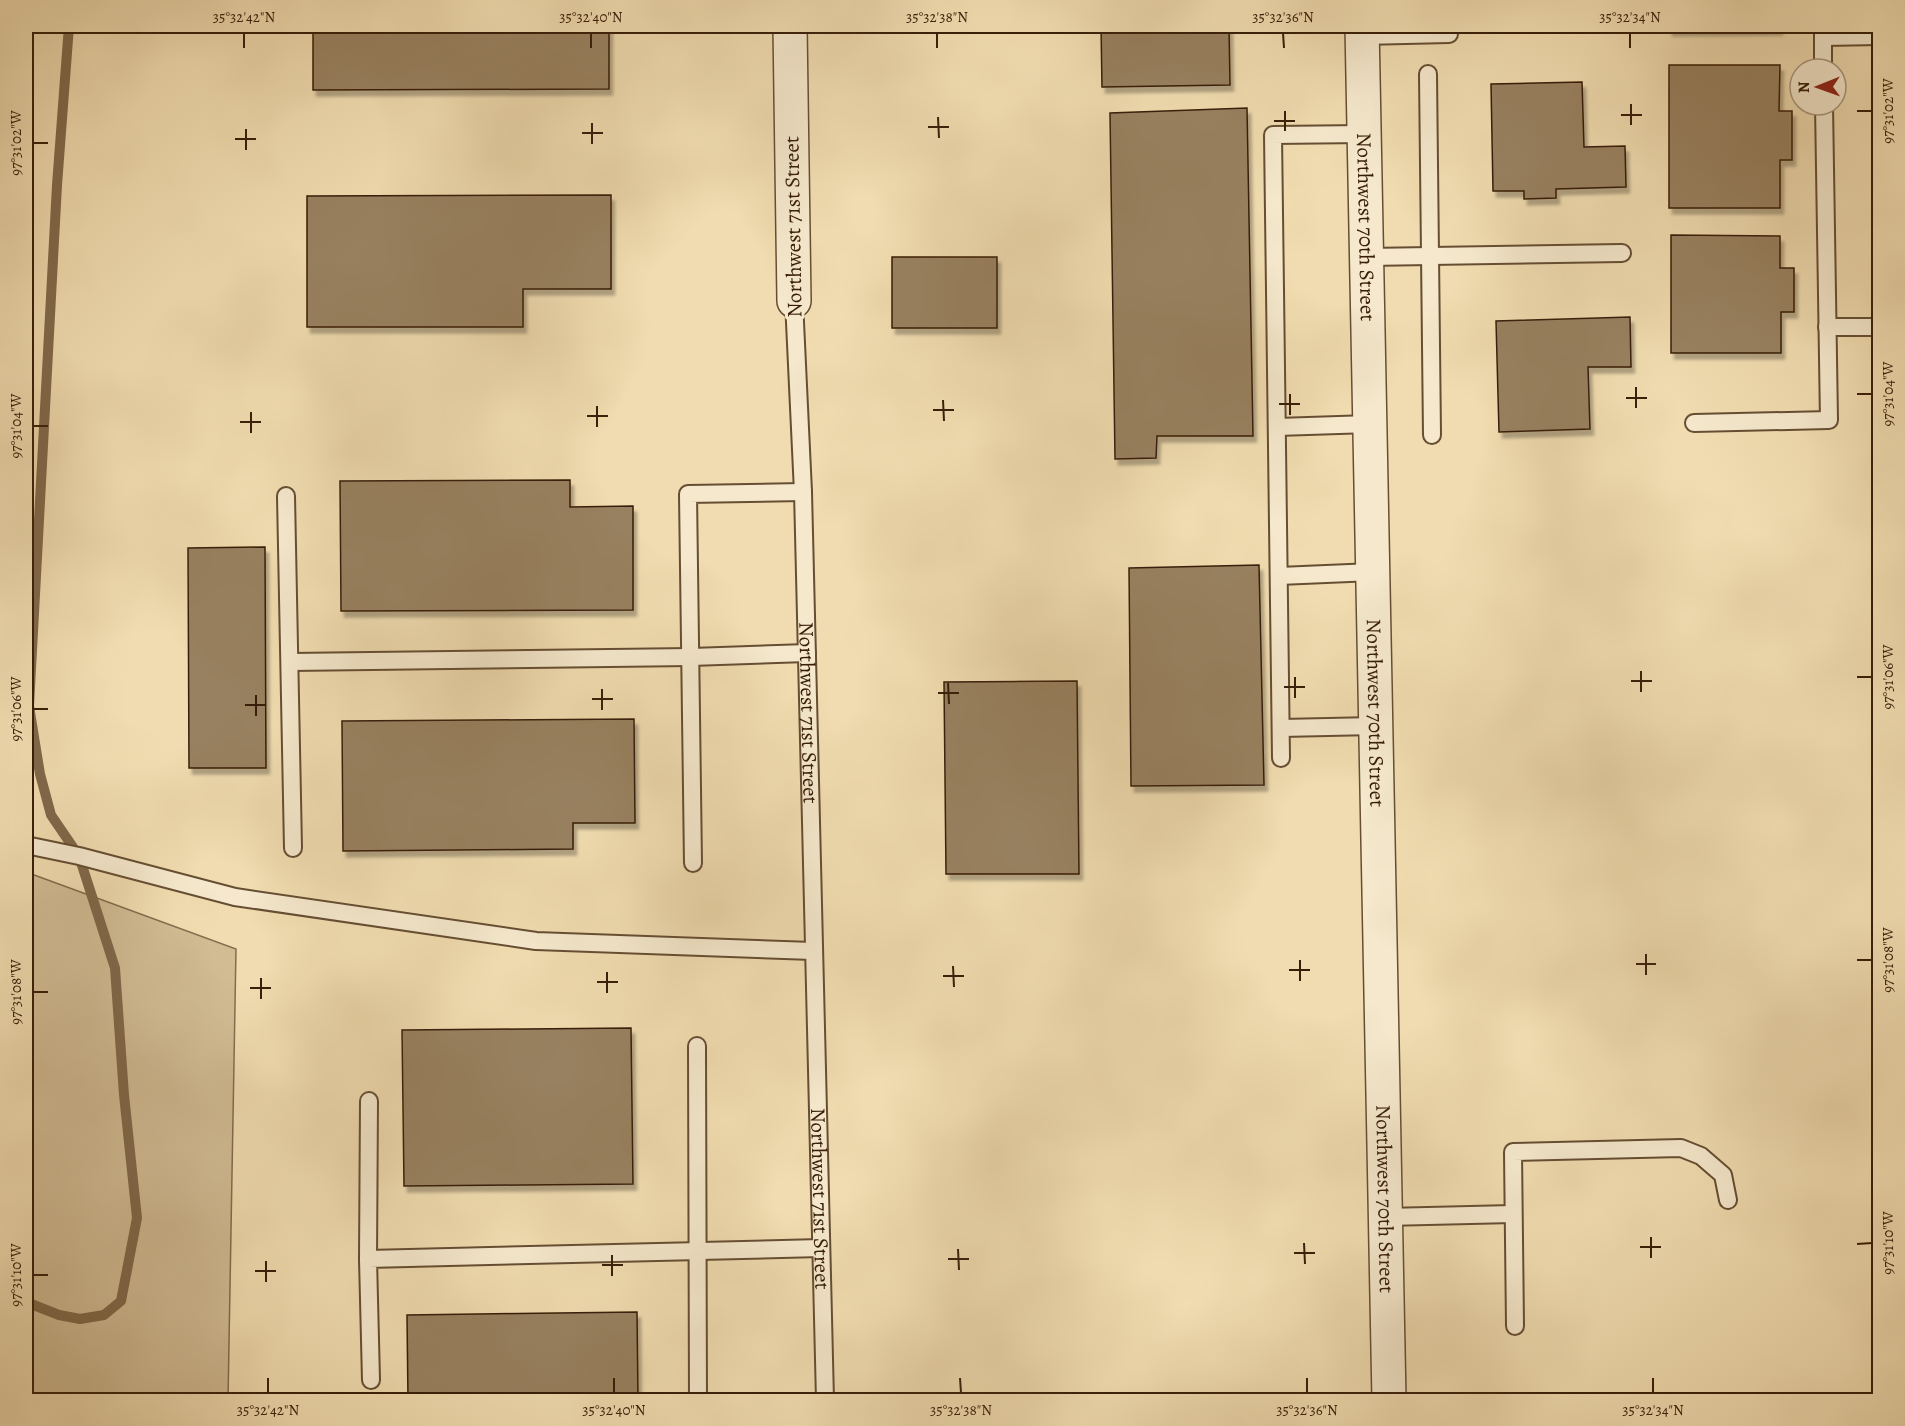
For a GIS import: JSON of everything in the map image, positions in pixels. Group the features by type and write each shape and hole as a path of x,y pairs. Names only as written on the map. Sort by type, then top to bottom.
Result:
{"street":[{"name":"Northwest 71st Street","path":"790,26 794,301"},
{"name":"Northwest 70th Street","path":"1362,31 1389,1401"}],"lane":[{"path":"1362,31 1449,34 1449,26"},
{"path":"1823,57 1823,31 1880,36"},
{"path":"1428,74 1432,435"},
{"path":"1694,423 1829,420 1824,117"},
{"path":"1281,759 1273,135 1364,134"},
{"path":"1367,257 1622,253"},
{"name":"Northwest 71st Street","path":"794,301 803,492 825,1401"},
{"path":"1827,327 1880,327"},
{"path":"1277,427 1370,424"},
{"path":"693,862 688,494 803,492"},
{"path":"286,496 293,848"},
{"path":"1279,576 1373,572"},
{"path":"291,662 691,657 807,653"},
{"path":"1281,728 1376,726"},
{"path":"26,845 79,856 235,897 536,941 813,951"},
{"path":"697,1046 698,1401"},
{"path":"369,1101 368,1259 371,1380"},
{"path":"1515,1326 1513,1152 1682,1149 1701,1156 1723,1175 1728,1200"},
{"path":"1385,1217 1513,1214"},
{"path":"368,1259 821,1248"}],"shaded area":[{"path":"26,872 236,949 228,1400 26,1400"}],"building":[{"path":"313,26 609,26 609,89 313,90"},
{"path":"1101,26 1229,26 1230,85 1102,87"},
{"path":"1669,26 1779,26 1779,29 1669,30"},
{"path":"1669,65 1780,65 1779,111 1788,111 1788,117 1792,117 1792,160 1780,160 1780,208 1669,208"},
{"path":"1582,82 1584,147 1625,146 1626,187 1556,189 1556,198 1524,199 1524,191 1493,191 1491,84"},
{"path":"1247,108 1253,436 1157,436 1156,458 1115,459 1110,113"},
{"path":"611,195 611,289 523,289 523,327 307,327 307,196"},
{"path":"1671,235 1780,236 1780,268 1794,268 1794,312 1781,312 1781,353 1671,353"},
{"path":"892,257 997,257 997,328 892,328"},
{"path":"1630,317 1631,367 1588,367 1590,429 1499,432 1496,321"},
{"path":"570,480 570,507 633,506 633,610 341,611 340,481"},
{"path":"265,547 266,768 189,768 188,548"},
{"path":"1259,565 1264,785 1131,786 1129,568"},
{"path":"1077,681 1079,874 946,874 944,682"},
{"path":"634,719 635,823 573,823 573,849 343,851 342,721"},
{"path":"631,1028 633,1184 404,1186 402,1030"},
{"path":"637,1312 638,1400 408,1400 407,1315"}],"waterway":[{"path":"26,1302 59,1315 80,1319 104,1315 121,1301 137,1218 124,1095 115,968 79,856 51,815 40,774 29,706 57,185 69,26"}]}
